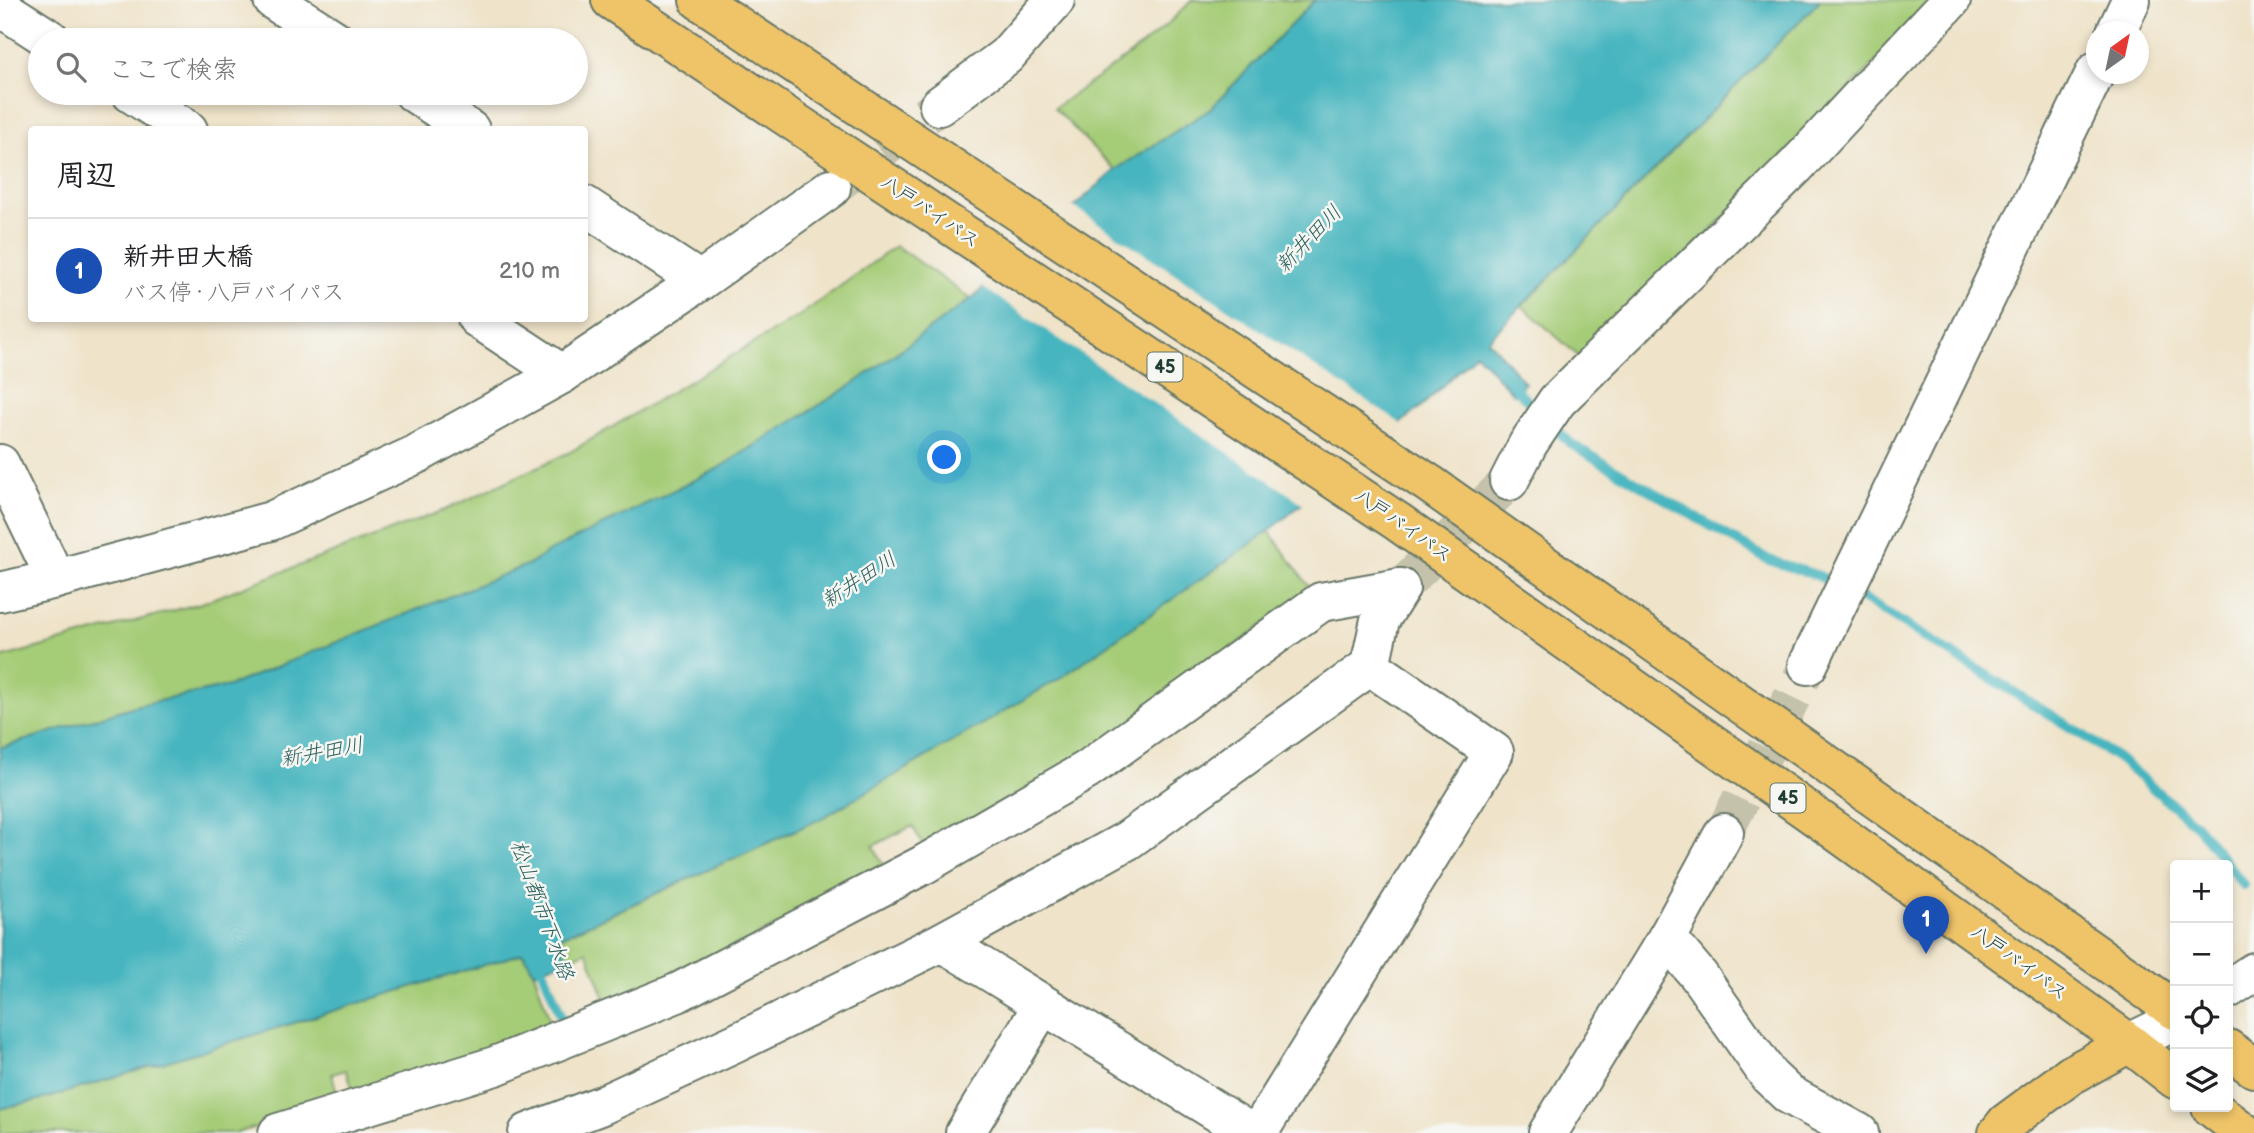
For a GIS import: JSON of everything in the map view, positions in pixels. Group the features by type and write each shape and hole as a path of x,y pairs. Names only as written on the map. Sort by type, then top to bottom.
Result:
{"main road":[{"name":"八戸バイパス","path":"611,0 1398,522 1815,817 2170,1075"},
{"name":"45","path":"699,0 1431,485 2170,1006"},
{"path":"1998,1133 2006,1123 2071,1075 2129,1043"},
{"path":"2233,1053 2254,1068"},
{"path":"2218,1112 2245,1133"}],"street":[{"path":"273,0 316,28"},
{"path":"1509,481 1528,444 1557,401 1796,166 1951,0"},
{"path":"2121,21 2131,0"},
{"path":"939,106 1006,56 1045,3"},
{"path":"0,7 32,28"},
{"path":"1808,665 2090,84"},
{"path":"149,105 182,126"},
{"path":"432,105 464,126"},
{"path":"0,592 271,521 417,454 562,374 831,188"},
{"path":"588,208 700,281"},
{"path":"483,322 562,374"},
{"path":"0,464 57,579"},
{"path":"278,1133 495,1066 677,993 923,865 1087,770 1321,602 1401,588 1380,620 1370,666 1128,840 942,942 602,1105 527,1133"},
{"path":"1258,1133 1494,752 1370,666"},
{"path":"1548,1133 1667,938 1724,833"},
{"path":"1667,938 1699,976 1769,1076 1788,1094 1859,1133"},
{"path":"942,942 1251,1133"},
{"path":"2233,986 2254,972"},
{"path":"964,1133 1042,1006"},
{"path":"2129,1043 2170,1023"}],"green space":[{"path":"1192,0 1315,0 1209,110 1115,170 1054,108 1144,44"},
{"path":"1820,0 1936,0 1584,361 1522,306"},
{"path":"896,246 971,299 855,383 717,469 546,553 534,562 229,686 135,706 0,748 0,658 201,603 445,510 570,452 799,316"},
{"path":"1269,531 1311,589 1079,764 926,849 912,826 873,846 887,871 609,1009 587,951 569,959 557,939 822,818 1062,677"},
{"path":"523,953 534,972 553,1030 356,1098 346,1070 332,1074 340,1104 236,1133 0,1133 0,1109 47,1098"}],"water":[{"name":"新井田川","path":"1315,0 1820,0 1488,340 1525,383 1513,394 1476,353 1424,404 1269,531 1062,677 822,818 558,938 569,959 534,972 523,953 47,1098 0,1109 0,748 135,706 229,686 534,562 546,553 717,469 855,383 971,299 1115,170 1209,110"}],"pier":[{"path":"1071,205 1403,425 1305,505 981,286"}],"waterway":[{"path":"1517,390 1570,443 1583,451 1769,560 1819,576 1864,599 2119,759 2197,826 2224,860"},
{"path":"2233,872 2243,885"},
{"name":"松山都市下水路","path":"538,958 564,1023"}],"tunnel":[{"path":"835,185 939,106"},
{"path":"1400,588 1509,481"},
{"path":"1724,833 1808,665"}],"place":[{"name":"新井田大橋","path":"1926,954"}]}
